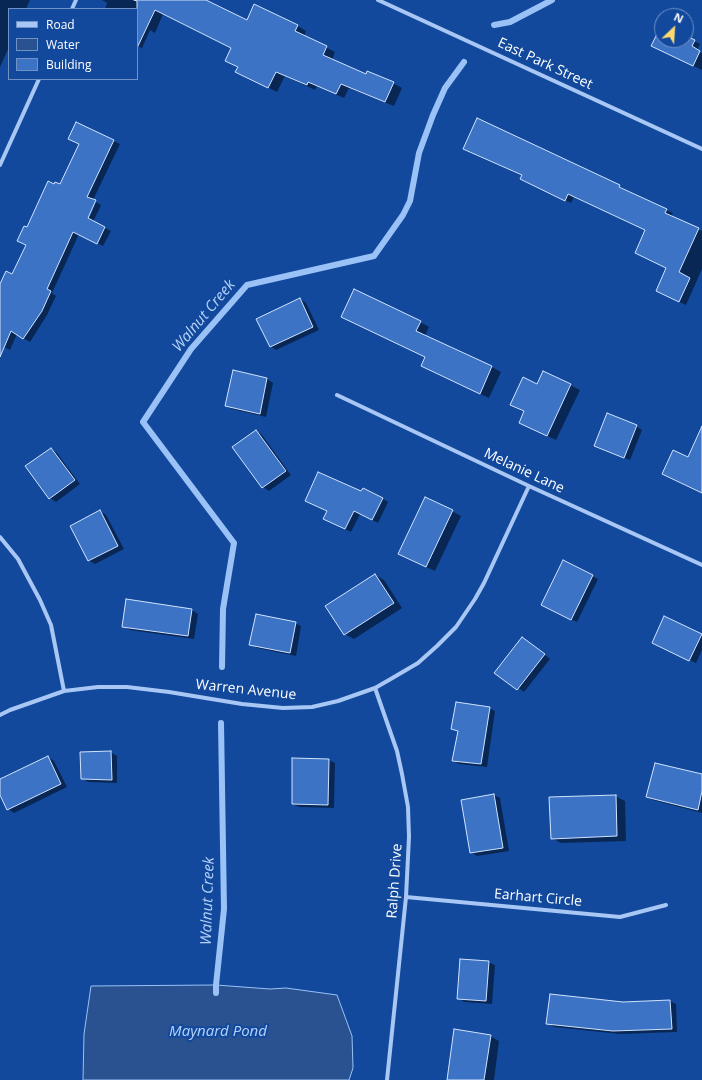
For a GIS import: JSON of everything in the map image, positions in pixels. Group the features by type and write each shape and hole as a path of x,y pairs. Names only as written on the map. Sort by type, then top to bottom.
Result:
{"street":[{"name":"East Park Street","path":"378,0 702,149"},
{"path":"0,165 2,155 40,80"},
{"name":"Melanie Lane","path":"337,395 529,486 702,565"},
{"name":"Warren Avenue","path":"0,715 64,691 98,686 127,687 242,704 283,708 312,707 338,701 375,688 418,663 456,627 484,583 529,486"},
{"path":"0,537 18,559 40,600 51,625 64,691"},
{"name":"Ralph Drive","path":"375,688 397,751 408,807 406,897 387,1080"},
{"name":"Earhart Circle","path":"406,897 620,917 666,905"}],"water":[{"name":"Maynard Pond","path":"216,985 270,989 286,988 337,995 352,1036 353,1068 349,1080 83,1080 84,1034 91,986"}],"building":[{"path":"134,0 206,0 247,20 254,4 298,25 295,31 327,46 323,55 366,74 367,71 394,82 385,102 341,84 336,94 308,82 307,85 276,72 268,88 235,72 238,67 225,61 231,48 155,10 138,46 137,1"},
{"path":"654,40 654,47 651,46"},
{"path":"694,47 700,51 693,66 655,48"},
{"path":"477,118 620,185 619,187 667,209 665,213 699,228 679,272 690,278 679,302 656,291 666,268 635,253 645,230 568,194 565,201 520,179 522,175 463,149"},
{"path":"76,122 114,140 87,197 96,200 88,218 105,227 97,244 73,232 47,289 51,291 42,311 23,339 11,331 0,357 0,284 6,271 12,274 26,245 17,241 24,226 27,227 48,181 54,184 55,182 60,184 79,144 68,139"},
{"path":"354,289 421,321 416,331 492,366 480,394 421,366 425,357 341,317"},
{"path":"300,298 313,327 270,347 256,319"},
{"path":"233,370 267,378 260,414 225,406"},
{"path":"543,371 571,384 547,436 519,423 524,411 510,405 523,377 537,384"},
{"path":"607,413 637,425 624,458 594,446"},
{"path":"702,426 702,493 662,474 673,450 688,457"},
{"path":"256,430 286,471 262,488 232,447"},
{"path":"51,448 75,480 49,499 25,466"},
{"path":"318,472 361,491 363,488 383,498 372,520 354,511 345,529 323,519 327,511 305,501"},
{"path":"425,497 453,510 426,567 398,554"},
{"path":"100,510 118,546 88,561 70,526"},
{"path":"563,560 593,575 571,620 541,605"},
{"path":"375,574 394,603 344,635 325,606"},
{"path":"126,599 192,609 188,636 122,627"},
{"path":"256,614 296,622 290,653 249,645"},
{"path":"664,616 702,634 689,661 652,643"},
{"path":"522,637 545,654 517,690 494,673"},
{"path":"456,702 490,707 481,764 452,761 458,731 451,729"},
{"path":"111,751 112,780 81,779 80,752"},
{"path":"48,756 61,784 7,810 0,795 0,779"},
{"path":"292,758 329,759 328,805 292,804"},
{"path":"655,763 702,774 702,791 698,810 646,797"},
{"path":"494,794 503,848 470,853 461,800"},
{"path":"616,795 617,836 551,839 549,797"},
{"path":"460,959 489,961 486,1001 457,999"},
{"path":"550,994 623,1002 670,1000 672,1029 613,1031 546,1024"},
{"path":"454,1029 491,1035 484,1080 447,1080"}],"waterway":[{"name":"Walnut Creek","path":"494,25 510,22 552,0"},
{"name":"Walnut Creek","path":"222,667 223,609 234,543 143,422 191,349 247,285 374,256 403,215 410,201 419,153 433,115 445,88 464,62"},
{"name":"Walnut Creek","path":"216,993 224,909 221,723"}]}
